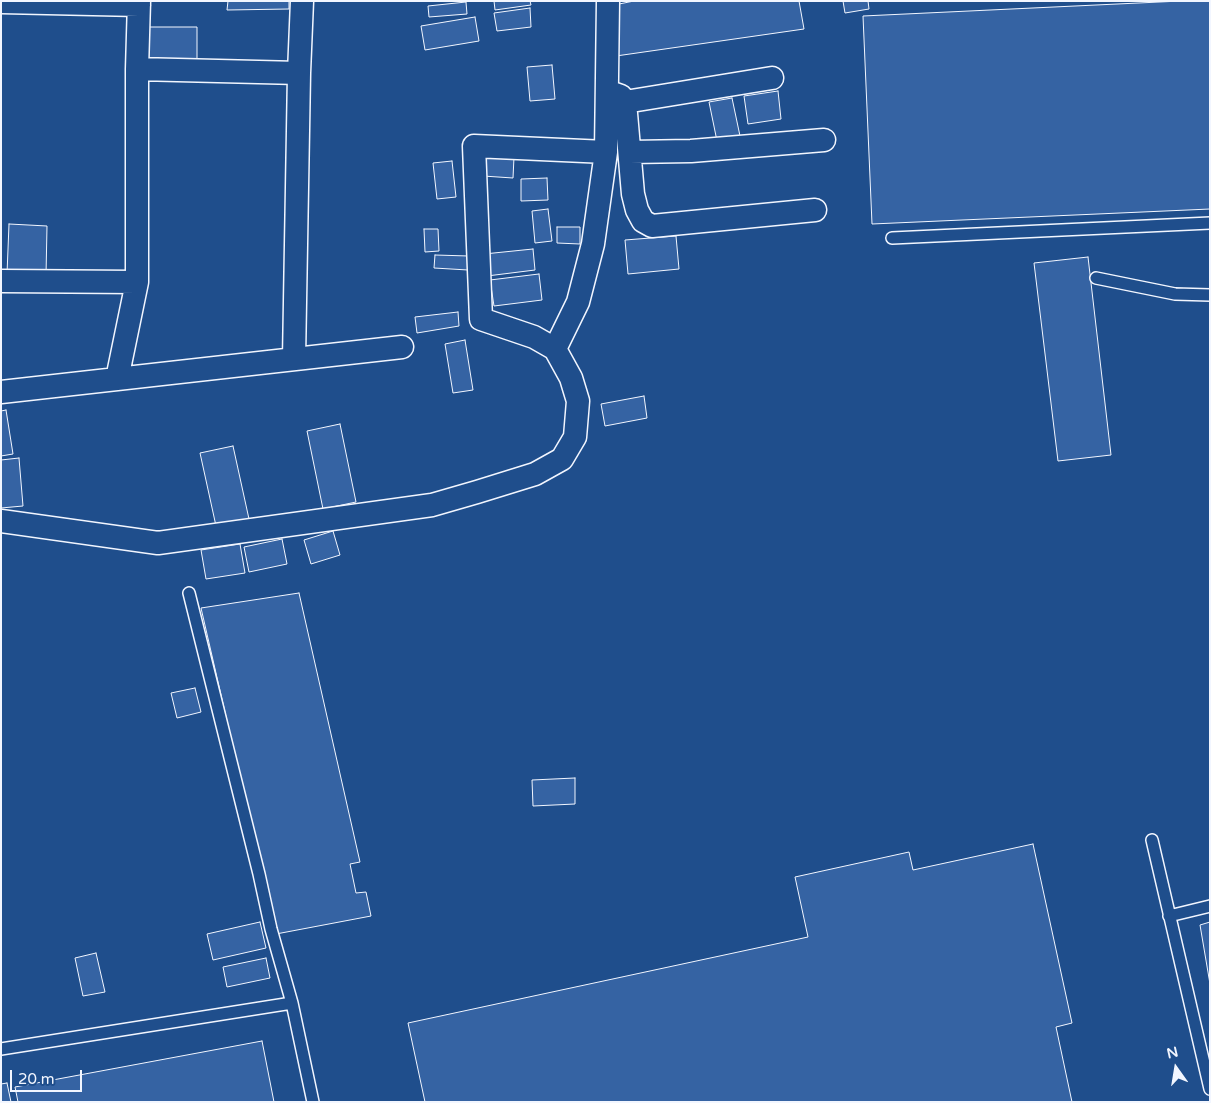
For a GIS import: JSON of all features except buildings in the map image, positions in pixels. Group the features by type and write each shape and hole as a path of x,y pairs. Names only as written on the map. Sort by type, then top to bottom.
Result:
{"street":[{"path":"294,359 302,1"},
{"path":"608,1 616,96 630,152 633,194 637,210 643,221 652,226 815,210"},
{"path":"1,2 139,3 137,70 137,282 117,379"},
{"path":"137,70 299,73"},
{"path":"616,96 772,78"},
{"path":"555,349 578,302 586,269 592,244 616,96"},
{"path":"630,152 691,151 824,140"},
{"path":"1,521 158,543 432,505 535,474 562,459 575,438 578,401 571,378 555,349 534,337 481,319 474,146 606,152"},
{"path":"1,281 137,282"},
{"path":"1,392 402,347"}],"lane":[{"path":"892,238 1210,223"},
{"path":"1096,278 1175,294 1210,295"},
{"path":"189,593 271,929 292,1004 313,1102"},
{"path":"1152,840 1210,1089"},
{"path":"1170,916 1210,906"},
{"path":"1,1049 292,1004"}]}
